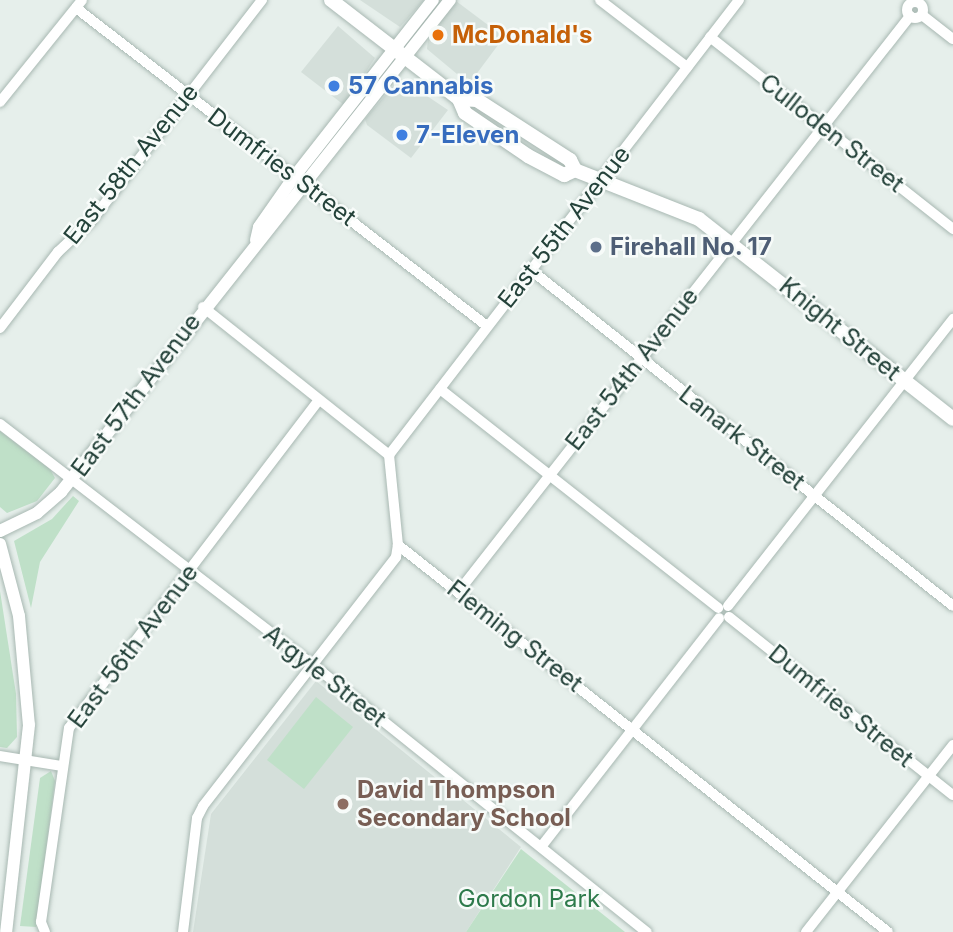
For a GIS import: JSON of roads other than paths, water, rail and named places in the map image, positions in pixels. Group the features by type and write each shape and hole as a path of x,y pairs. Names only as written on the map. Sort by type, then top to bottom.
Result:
{"main road":[{"name":"Knight Street","path":"331,0 459,99 465,113 528,156 564,175 575,170 684,210 731,242 953,419"}],"street":[{"name":"East 58th Avenue","path":"0,328 58,252 92,220 262,0"},
{"name":"East 57th Avenue","path":"0,531 37,513 72,479 256,240 268,233 306,186 400,53 433,0"},
{"name":"East 57th Avenue","path":"256,240 259,227 294,177 400,53 450,0"},
{"path":"600,0 687,66"},
{"name":"East 55th Avenue","path":"389,455 739,0"},
{"path":"922,15 921,1 906,2 910,16 922,15 953,40"},
{"name":"Dumfries Street","path":"79,4 188,96 487,326"},
{"path":"0,102 79,4"},
{"name":"East 54th Avenue","path":"459,591 910,16"},
{"name":"Culloden Street","path":"710,37 953,229"},
{"name":"Lanark Street","path":"531,271 953,606"},
{"path":"183,932 197,818 203,806 396,557 398,545 389,455 203,307"},
{"path":"541,847 953,319"},
{"name":"Dumfries Street","path":"440,390 550,474 953,795"},
{"name":"East 56th Avenue","path":"44,931 62,766 69,728 319,400"},
{"name":"Argyle Street","path":"0,424 313,665 647,932"},
{"path":"0,544 24,646 28,761 6,932"},
{"name":"Fleming Street","path":"398,545 888,932"},
{"path":"806,932 953,745"},
{"path":"0,756 62,766"}],"place":[{"name":"McDonald's","path":"438,35"},
{"name":"57 Cannabis","path":"334,86"},
{"name":"7-Eleven","path":"402,135"},
{"name":"Firehall No. 17","path":"596,247"},
{"name":"David Thompson Secondary School","path":"343,804"}],"park label":[{"name":"Gordon Park","path":"529,899"}]}
